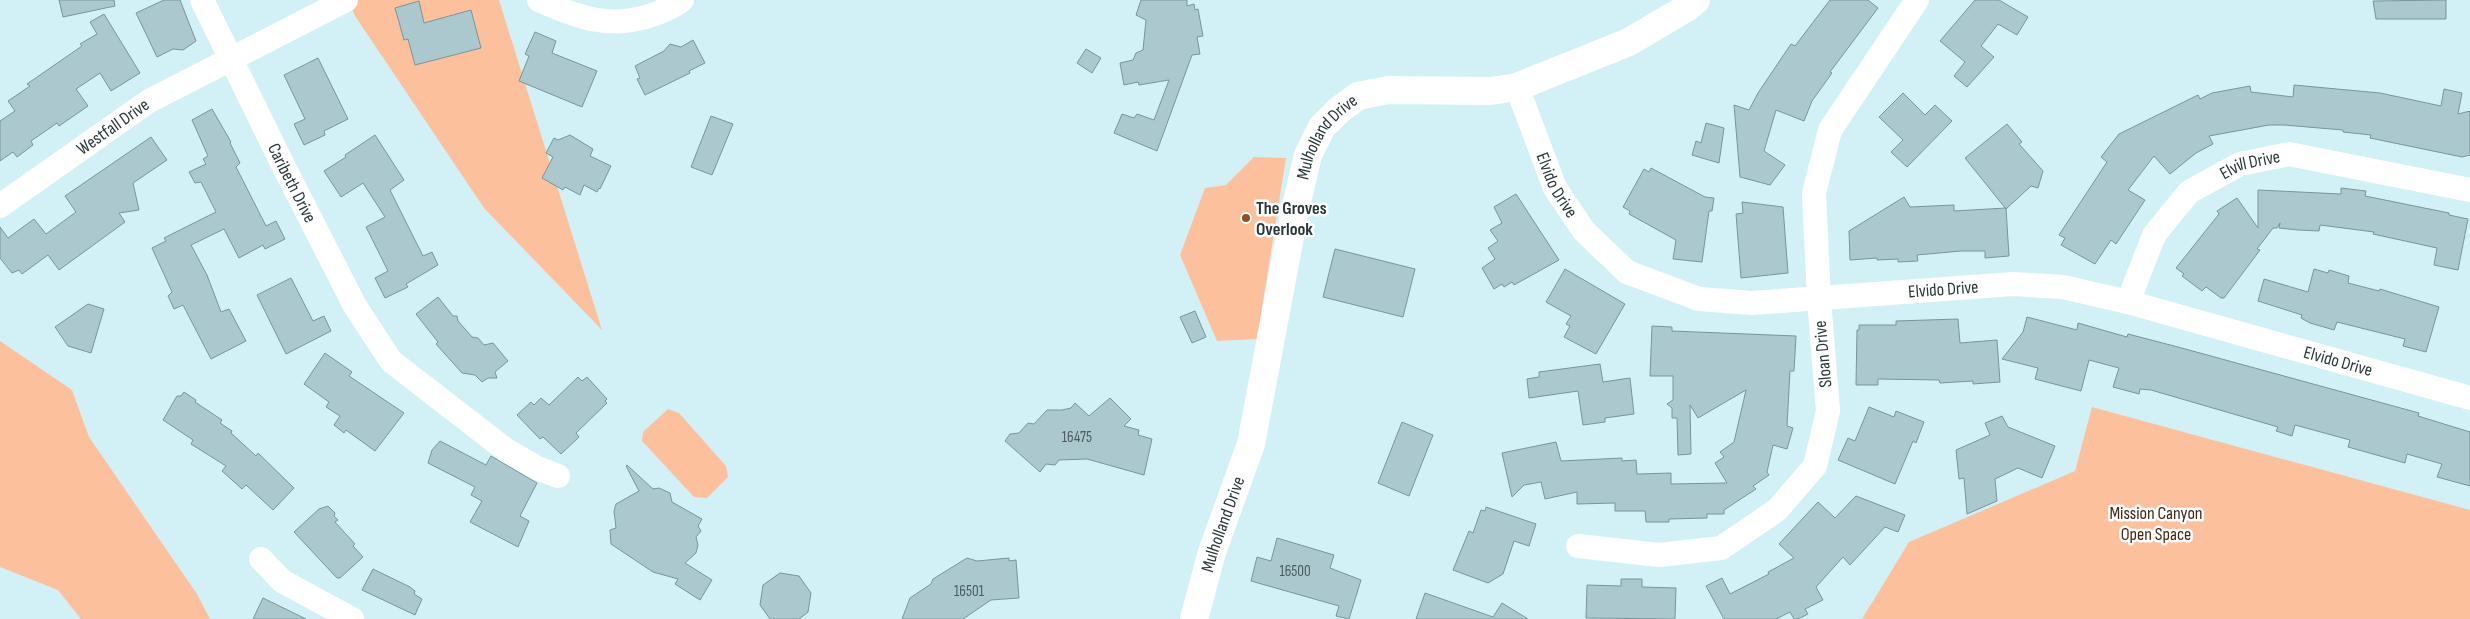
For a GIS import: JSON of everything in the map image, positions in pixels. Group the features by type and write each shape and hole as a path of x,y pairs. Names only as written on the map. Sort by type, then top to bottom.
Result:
{"main road":[{"name":"Mulholland Drive","path":"1194,619 1212,552 1251,444 1295,210 1308,155 1322,127 1339,110 1358,96 1388,90 1491,90 1517,87 1629,42 1688,7 1696,0"}],"street":[{"name":"Caribeth Drive","path":"202,0 355,306 391,361 506,450 537,468 558,476"},
{"name":"Westfall Drive","path":"0,206 149,101 346,0"},
{"path":"539,0 598,22 609,23 641,19 675,6 682,0"},
{"name":"Sloan Drive","path":"1578,546 1658,555 1721,548 1777,510 1815,466 1828,411 1819,299 1814,193 1830,130 1918,0"},
{"name":"Elvido Drive","path":"1517,87 1555,188 1584,231 1627,272 1699,299 1752,303 2013,284 2063,287 2128,302 2470,398"},
{"name":"Elvill Drive","path":"2128,302 2154,235 2189,192 2240,164 2289,154 2470,190"},
{"path":"261,559 282,581 352,619"}],"green space":[{"path":"348,0 499,0 602,330 484,208 355,16"},
{"path":"1254,157 1286,158 1257,339 1217,341 1180,255 1205,188 1226,185"},
{"path":"0,341 72,390 89,437 197,594 210,619 81,619 58,590 0,567"},
{"name":"Mission Canyon Open Space","path":"2092,407 2470,510 2470,619 1862,619 1909,542 2075,471"},
{"path":"668,409 679,413 726,466 728,477 707,498 694,497 642,441 643,432"}],"building":[{"path":"59,0 114,0 115,6 63,17"},
{"path":"164,0 180,0 196,41 183,50 173,49 157,57 136,13"},
{"path":"1141,0 1187,0 1187,6 1194,4 1195,10 1198,9 1203,36 1197,37 1200,54 1192,55 1157,151 1114,133 1122,114 1134,118 1137,114 1154,120 1169,80 1139,85 1138,82 1124,85 1120,63 1133,60 1136,53 1143,50 1146,20 1136,15"},
{"path":"1830,0 1868,0 1878,8 1830,72 1832,73 1812,101 1804,121 1776,110 1764,151 1785,165 1770,185 1740,177 1734,105 1749,110 1758,93 1791,44 1795,46"},
{"path":"1975,0 1999,0 2028,17 2017,35 1998,24 1981,46 1994,57 1967,87 1954,76 1965,62 1940,41"},
{"path":"2446,0 2446,19 2376,19 2373,1"},
{"path":"419,1 424,23 471,10 481,48 415,65 408,39 404,40 395,8"},
{"path":"104,14 140,73 111,91 100,73 76,89 88,106 59,126 57,123 31,141 33,145 17,157 13,152 0,161 0,121 15,111 8,101 30,86 27,84 82,46 80,44 97,34 90,22"},
{"path":"535,32 556,41 552,53 597,71 582,107 519,81 529,56 525,54"},
{"path":"693,40 705,63 689,71 690,73 645,95 637,79 640,78 635,66 664,51 670,44 681,47"},
{"path":"1086,49 1101,58 1092,73 1077,63"},
{"path":"318,58 348,119 324,131 325,135 304,145 294,124 305,119 284,75"},
{"path":"2294,85 2380,93 2441,106 2444,89 2462,93 2458,114 2470,111 2470,155 2462,157 2370,138 2371,135 2343,132 2343,130 2284,125 2269,125 2209,136 2213,144 2196,153 2170,174 2154,156 2128,190 2145,200 2116,244 2111,240 2095,264 2061,245 2065,238 2059,235 2107,162 2101,157 2119,134 2198,95 2200,99 2212,93 2250,86 2251,92 2293,97"},
{"path":"1903,93 1925,115 1935,105 1952,121 1907,167 1891,152 1903,140 1879,117"},
{"path":"212,109 231,142 240,163 236,167 266,226 276,221 285,239 265,249 263,245 239,258 224,229 191,245 207,275 221,312 229,309 246,341 211,359 183,305 174,309 168,296 172,292 152,248 166,241 164,238 216,212 201,182 195,183 189,172 206,164 203,159 208,156 192,120"},
{"path":"711,116 733,124 712,175 691,167"},
{"path":"1706,123 1724,128 1719,163 1692,155 1696,141 1701,143"},
{"path":"2007,124 2022,142 2019,144 2043,171 2038,188 2031,186 2006,209 1965,158"},
{"path":"375,135 404,180 390,190 423,256 432,252 438,265 406,284 408,287 385,298 375,278 388,271 366,227 385,217 363,183 341,197 324,171"},
{"path":"570,135 593,149 590,156 611,166 597,192 584,185 580,195 565,187 563,190 542,178 553,157 546,153 554,138 558,140"},
{"path":"151,137 167,160 133,183 139,210 119,213 125,222 59,270 48,255 22,274 19,270 12,273 0,258 0,227 8,238 34,219 46,234 76,212 65,196"},
{"path":"1651,168 1705,197 1714,198 1712,211 1709,211 1702,262 1673,259 1676,240 1629,214 1630,211 1623,207 1644,169 1649,172"},
{"path":"2341,188 2366,191 2365,196 2449,213 2449,215 2468,219 2458,270 2434,265 2437,248 2373,234 2374,232 2320,225 2319,231 2298,230 2279,228 2280,223 2277,228 2273,228 2257,249 2260,250 2224,298 2221,298 2206,287 2202,291 2182,276 2184,274 2176,268 2219,214 2217,211 2237,198 2258,228 2258,190 2341,194"},
{"path":"1516,194 1559,260 1514,285 1512,282 1504,287 1502,284 1494,289 1482,268 1495,259 1488,248 1498,241 1490,230 1502,223 1494,207"},
{"path":"1904,197 1910,207 1954,205 1954,211 2006,208 2009,256 1985,258 1985,251 1961,251 1917,255 1918,261 1898,262 1898,259 1877,260 1877,258 1850,260 1849,231"},
{"path":"1742,202 1783,207 1788,273 1741,278 1736,214 1743,213"},
{"path":"1335,249 1415,269 1403,317 1323,297"},
{"path":"1565,269 1625,304 1596,354 1564,337 1570,326 1566,324 1571,316 1546,302"},
{"path":"2314,269 2328,273 2329,270 2349,276 2348,283 2379,291 2380,289 2439,307 2426,352 2403,346 2405,339 2337,322 2334,330 2310,323 2301,318 2302,315 2258,301 2264,279 2308,292"},
{"path":"291,278 313,321 324,316 331,331 286,354 257,295"},
{"path":"438,297 453,316 457,316 458,321 472,337 478,338 484,345 493,343 508,361 495,372 497,378 488,378 482,382 475,375 462,373 436,344 438,342 416,314"},
{"path":"88,304 104,309 91,353 68,346 55,327"},
{"path":"1195,311 1206,337 1192,343 1180,317"},
{"path":"2027,317 2077,330 2078,323 2127,337 2128,334 2419,413 2418,416 2470,432 2470,486 2437,477 2442,464 2407,454 2405,463 2348,447 2350,440 2295,425 2292,436 2276,431 2278,427 2151,390 2140,389 2139,394 2113,387 2119,368 2089,360 2081,391 2035,379 2038,368 2002,359 2023,332"},
{"path":"1958,319 1960,343 1997,340 2000,382 1973,384 1973,381 1940,383 1939,380 1878,379 1878,385 1856,385 1857,330 1859,330 1859,325 1896,325 1896,321"},
{"path":"1652,326 1672,327 1672,331 1796,336 1794,371 1790,371 1787,426 1793,428 1787,449 1773,445 1767,472 1769,475 1753,486 1756,489 1724,510 1724,514 1707,514 1707,518 1669,519 1669,522 1646,522 1645,511 1615,511 1615,503 1577,504 1577,492 1545,499 1541,482 1524,485 1512,497 1502,453 1556,442 1561,461 1622,458 1622,461 1636,460 1637,474 1671,473 1671,484 1727,483 1715,463 1724,457 1720,452 1734,442 1746,390 1698,418 1690,405 1691,454 1678,455 1677,418 1672,418 1672,408 1667,404 1673,400 1673,376 1650,376"},
{"path":"325,353 352,372 349,376 404,413 375,451 346,430 344,433 334,425 340,416 326,407 329,402 304,384"},
{"path":"1600,364 1603,382 1630,378 1634,414 1605,418 1605,422 1583,425 1578,391 1529,398 1527,379 1539,377 1539,372"},
{"path":"578,377 582,381 587,377 607,399 605,401 607,403 576,433 579,437 561,454 543,437 540,439 517,415 531,402 534,405 541,398 549,405"},
{"path":"184,392 196,400 195,402 222,420 220,423 232,431 231,433 256,456 258,453 294,488 273,510 246,485 242,489 222,471 226,466 191,444 193,440 163,420 177,396 181,396"},
{"path":"1110,398 1131,419 1124,426 1139,430 1138,435 1152,439 1144,475 1087,459 1059,460 1055,465 1046,464 1040,472 1005,441 1010,434 1019,433 1028,423 1034,424 1047,410 1071,408 1075,403 1089,416"},
{"path":"1869,407 1894,417 1896,411 1924,422 1916,443 1913,441 1895,484 1838,460 1848,438 1855,441"},
{"path":"2002,416 2008,427 2055,446 2042,478 2018,468 1995,479 1997,501 1967,514 1964,478 1959,479 1956,450 1990,435 1985,423"},
{"path":"1402,422 1433,435 1409,496 1378,483"},
{"path":"440,441 486,465 491,456 537,483 520,516 529,521 518,547 470,522 482,501 471,495 475,487 428,463 432,450"},
{"path":"627,465 653,489 659,488 670,493 672,502 702,519 698,526 701,531 696,537 698,545 696,553 685,563 712,580 700,600 675,584 678,579 653,572 611,544 610,530 616,528 614,511 616,504 639,491"},
{"path":"1856,496 1905,515 1898,532 1885,527 1850,565 1843,557 1816,587 1823,600 1805,609 1808,614 1798,619 1794,619 1790,612 1776,619 1724,619 1706,586 1722,578 1730,594 1769,574 1768,572 1794,558 1779,544 1818,502 1835,518"},
{"path":"328,506 335,513 334,516 338,520 335,522 355,544 353,546 363,557 340,578 337,578 294,532 319,509"},
{"path":"1486,507 1536,524 1529,546 1514,541 1503,574 1488,583 1453,570 1469,531 1473,533 1481,510 1485,511"},
{"path":"1277,538 1334,555 1330,568 1361,580 1349,619 1336,616 1339,606 1251,581 1257,557 1271,561"},
{"path":"967,558 977,561 1009,558 1009,561 1016,560 1019,598 991,600 963,619 902,619 910,598 931,584 933,579"},
{"path":"373,569 415,591 414,594 422,599 415,615 362,590"},
{"path":"780,573 799,576 811,593 808,612 799,619 770,619 760,605 763,585"},
{"path":"1621,579 1642,579 1642,587 1676,588 1675,619 1586,618 1587,585 1621,586"},
{"path":"1425,593 1493,617 1502,603 1528,619 1416,619"},
{"path":"263,598 306,619 253,619"}],"place":[{"name":"The Groves Overlook","path":"1246,218"}]}
